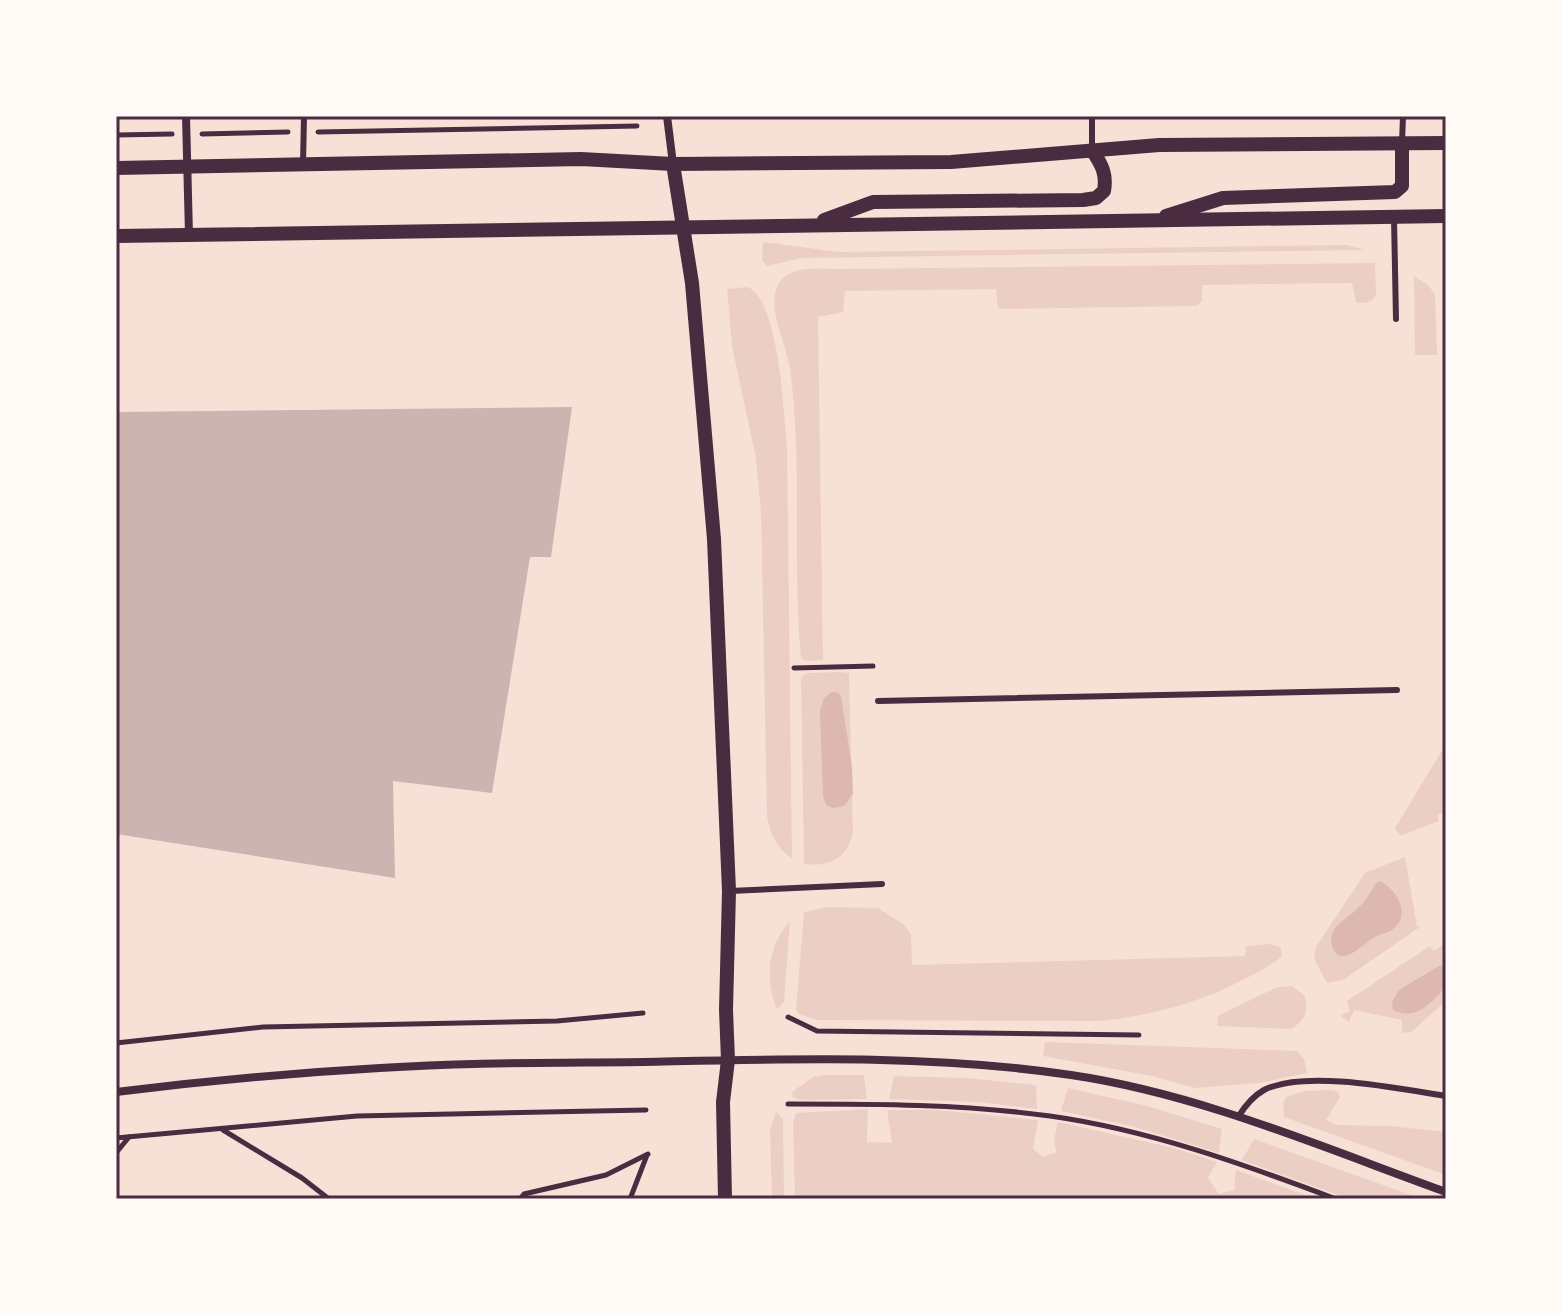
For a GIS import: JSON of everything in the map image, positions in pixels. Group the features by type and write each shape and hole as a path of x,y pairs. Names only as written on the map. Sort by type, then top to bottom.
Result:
{"street":[{"path":"186,116 189,235"},
{"path":"667,116 692,283 714,539 729,891 728,1060 723,1102 725,1199"},
{"path":"1151,221 1223,198 1395,192 1402,186 1402,143"},
{"path":"116,168 581,159 673,164 951,162 1159,145 1446,143"},
{"path":"812,224 873,202 1096,198 1104,191 1106,178 1103,166 1092,150"},
{"path":"116,236 1446,216"},
{"path":"116,1092 206,1081 382,1067 788,1059 908,1061 1073,1075 1147,1090 1238,1117 1446,1192"}],"lane":[{"path":"303,164 304,116"},
{"path":"1092,116 1092,150"},
{"path":"1402,143 1403,116"},
{"path":"1394,217 1396,319"},
{"path":"878,701 1397,690"},
{"path":"729,891 882,884"},
{"path":"1238,1117 1246,1105 1266,1089 1308,1081 1335,1081 1446,1096"}],"path":[{"path":"116,135 637,126"},
{"path":"794,668 873,666"},
{"path":"116,1043 263,1027 557,1021 643,1013"},
{"path":"788,1017 817,1031 1139,1035"},
{"path":"788,1104 933,1105 1052,1117 1151,1136 1260,1170 1336,1199"},
{"path":"116,1138 357,1116 646,1110"},
{"path":"221,1129 302,1178 329,1199"},
{"path":"116,1153 130,1136"},
{"path":"520,1199 524,1194 606,1175 648,1154 630,1199"}],"shaded area":[{"path":"763,242 839,252 1347,245 1366,250 801,258 767,266 762,260"},
{"path":"1375,263 1376,295 1365,303 1356,302 1352,283 1202,285 1202,301 1196,306 1002,309 998,308 996,289 845,291 843,312 818,317 823,660 806,661 801,658 794,405 788,359 774,305 778,285 783,278 797,271 814,269"},
{"path":"1414,276 1429,286 1435,295 1437,355 1415,355"},
{"path":"748,287 758,296 767,313 773,335 782,385 787,446 792,859 775,840 767,816 761,512 756,458 732,346 727,289"},
{"path":"807,673 849,673 853,833 846,849 836,859 822,864 804,864 801,678"},
{"path":"832,692 841,696 852,766 853,794 844,806 833,808 826,805 823,796 820,711 824,698"},
{"path":"1446,744 1446,812 1437,815 1439,821 1400,836 1395,828"},
{"path":"1405,857 1417,926 1420,927 1343,980 1327,983 1314,959 1316,947 1365,873"},
{"path":"1380,881 1397,897 1401,919 1390,931 1373,938 1358,950 1349,955 1337,955 1331,938 1334,931"},
{"path":"828,907 878,908 903,924 911,935 912,965 1245,956 1246,946 1271,944 1281,948 1282,956 1260,971 1210,995 1175,1007 1101,1021 817,1020 799,1014 796,1009 804,912"},
{"path":"790,921 784,1002 777,1009 770,986 770,963 777,941"},
{"path":"1446,943 1446,1001 1411,1032 1402,1033 1402,1020 1354,1010 1349,1022 1340,1016 1350,1011 1347,1001 1430,946 1434,951"},
{"path":"1439,966 1446,966 1446,986 1435,998 1409,1014 1393,1010 1392,1002 1399,990"},
{"path":"1292,986 1304,995 1306,1010 1303,1019 1291,1029 1217,1026 1218,1016 1277,987"},
{"path":"1045,1042 1297,1051 1304,1059 1307,1073 1260,1083 1195,1088 1152,1076 1043,1056"},
{"path":"864,1075 867,1099 801,1100 793,1097 792,1092 813,1077"},
{"path":"894,1076 967,1078 1036,1085 1037,1109 979,1102 889,1099"},
{"path":"1068,1088 1147,1106 1222,1129 1219,1153 1135,1127 1061,1111"},
{"path":"1305,1091 1338,1092 1340,1097 1326,1120 1337,1125 1446,1132 1446,1175 1284,1117 1286,1097"},
{"path":"868,1109 867,1142 892,1143 887,1110 938,1110 1038,1120 1033,1149 1043,1157 1056,1152 1054,1140 1058,1122 1174,1148 1217,1162 1208,1178 1219,1194 1234,1190 1236,1170 1316,1199 795,1199 793,1123 796,1113"},
{"path":"776,1112 783,1119 784,1199 772,1199 770,1130"},
{"path":"1254,1139 1422,1199 1349,1199 1242,1160"}],"building":[{"path":"572,407 551,557 530,557 492,793 393,781 395,878 116,834 116,412"}]}
